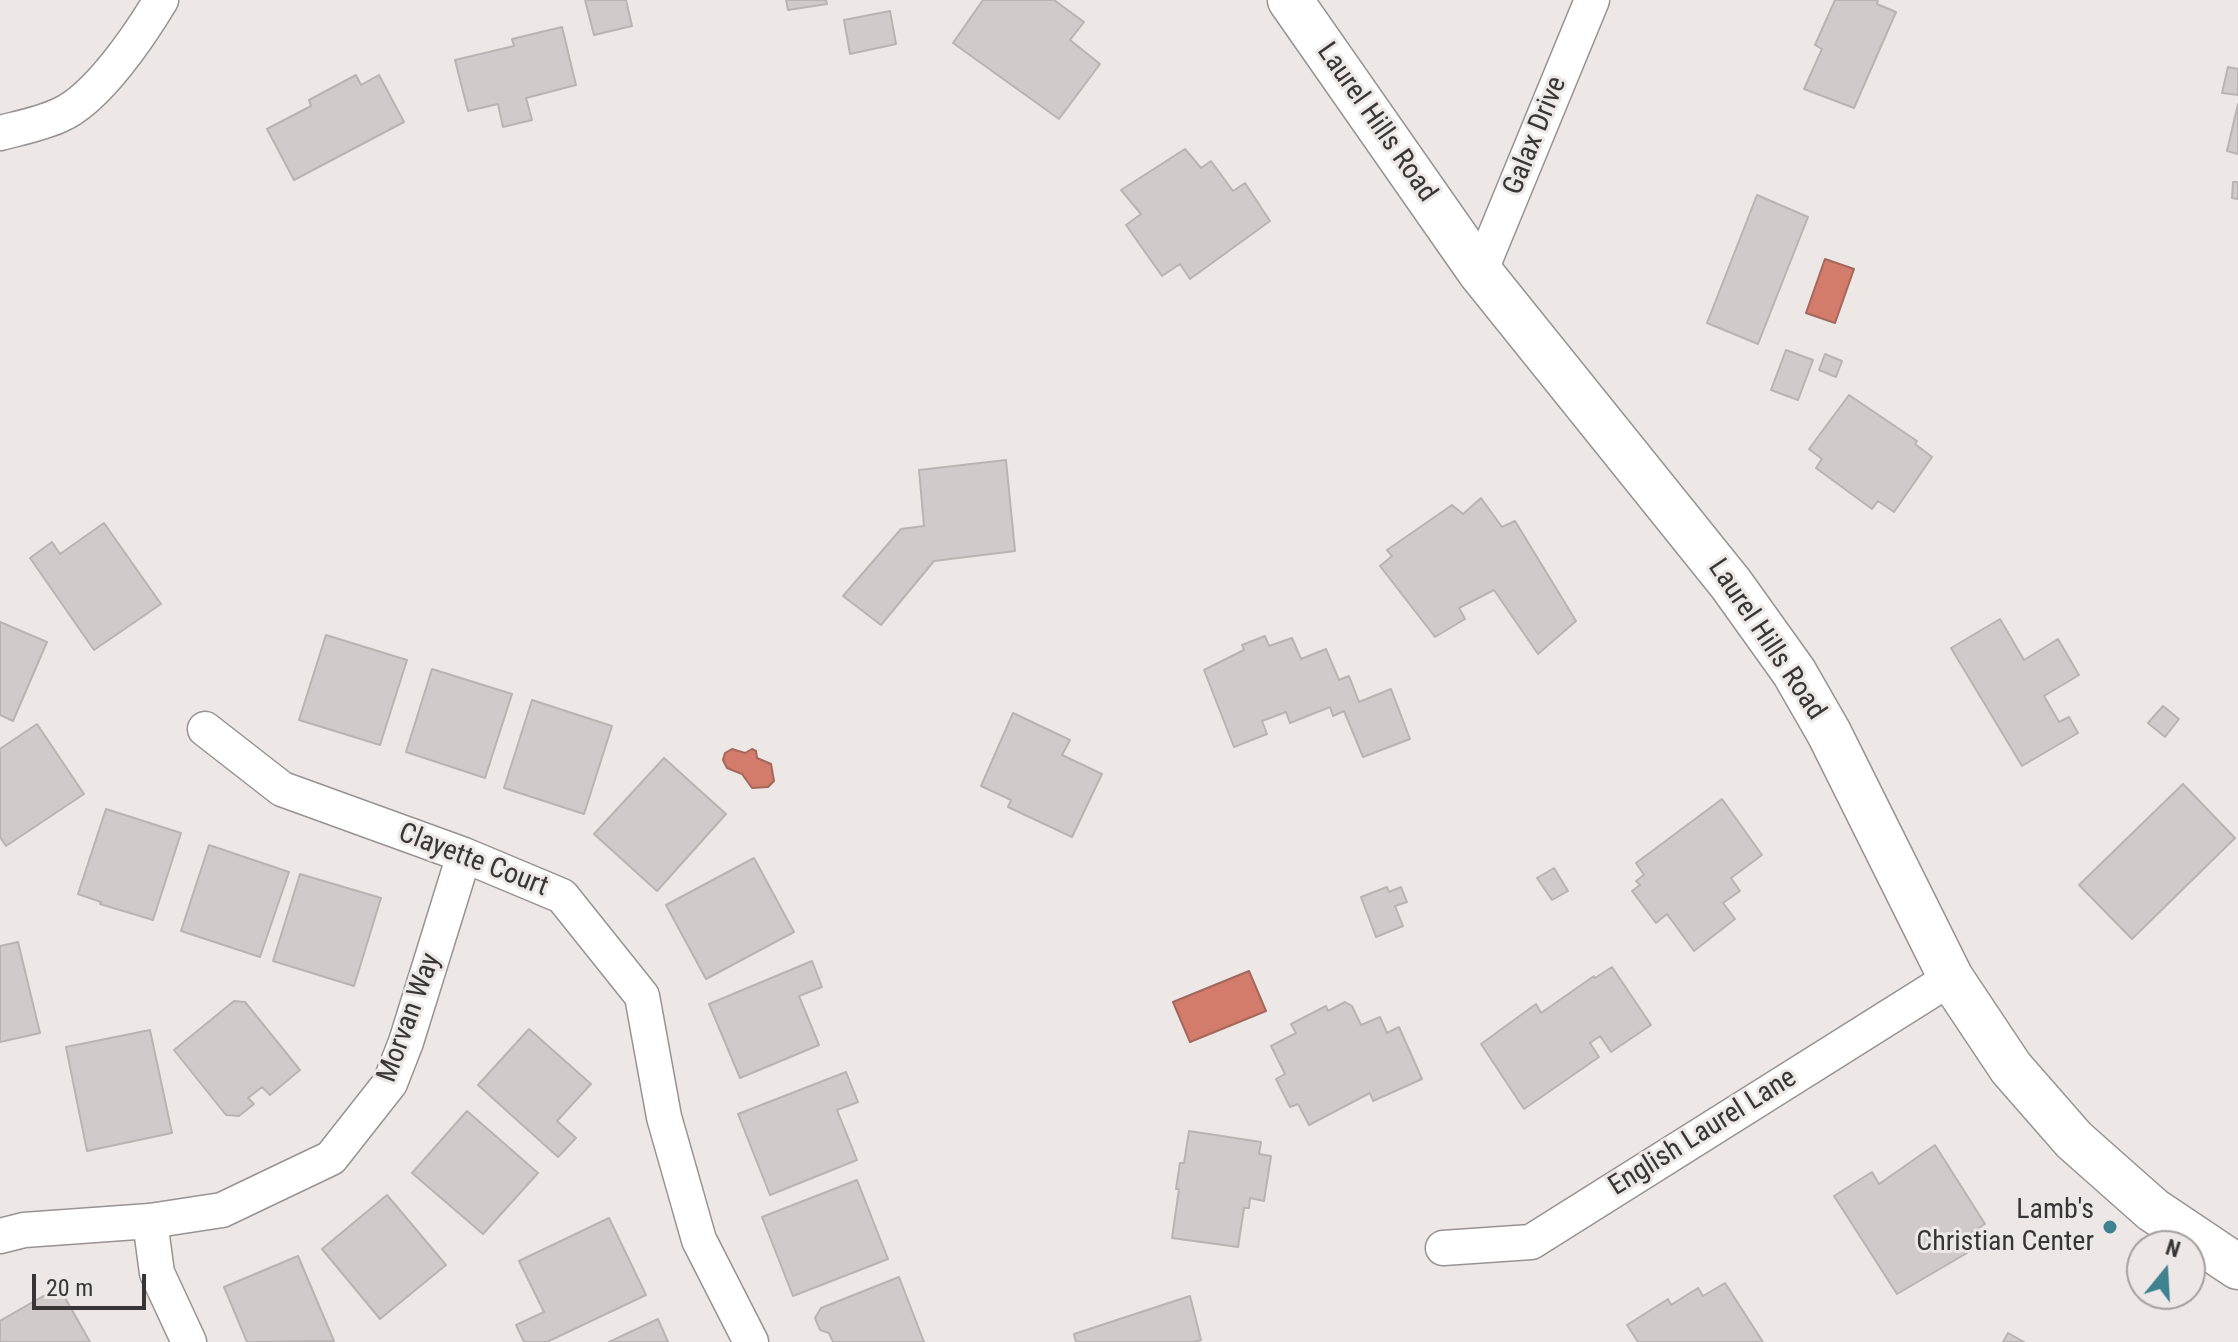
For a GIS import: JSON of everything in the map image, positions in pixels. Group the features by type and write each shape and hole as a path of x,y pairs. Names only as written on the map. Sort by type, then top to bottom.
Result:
{"street":[{"path":"0,133 62,115 97,87 143,29 161,0"},
{"name":"Laurel Hills Road","path":"1290,0 1480,272 1722,572 1794,672 1829,733 1951,978 2011,1068 2074,1140 2153,1210 2238,1267"},
{"name":"Galax Drive","path":"1480,272 1592,0"},
{"name":"Clayette Court","path":"205,729 282,789 464,855 562,896 642,996 664,1117 699,1240 751,1342"},
{"name":"Morvan Way","path":"0,1236 24,1230 150,1221 222,1210 331,1158 390,1083 406,1042 464,855"},
{"name":"English Laurel Lane","path":"1443,1248 1531,1242 1951,978"},
{"path":"150,1221 157,1273 189,1342"}],"shaded area":[{"path":"1825,259 1854,269 1835,323 1806,313"},
{"path":"732,749 745,753 752,749 756,751 757,758 771,764 774,781 768,787 752,788 742,774 727,768 723,760 725,753"},
{"path":"1249,971 1266,1011 1190,1042 1173,1002"}],"building":[{"path":"585,0 626,0 632,26 594,35"},
{"path":"786,0 826,0 827,4 788,10"},
{"path":"983,0 1054,0 1084,22 1070,40 1100,64 1059,119 953,43"},
{"path":"1835,0 1878,0 1877,4 1896,12 1854,108 1804,89 1822,49 1815,45"},
{"path":"890,11 896,44 850,54 844,20"},
{"path":"562,27 576,85 526,98 532,120 503,127 498,104 468,111 455,60 514,46 512,39"},
{"path":"2228,67 2238,69 2238,95 2222,93"},
{"path":"356,75 361,85 379,75 404,122 294,180 267,129 311,106 309,100"},
{"path":"2238,104 2238,154 2227,151"},
{"path":"1185,149 1201,168 1211,161 1233,191 1245,183 1270,221 1190,279 1180,264 1162,276 1126,225 1141,214 1121,190"},
{"path":"2233,182 2238,182 2238,199 2232,198"},
{"path":"1757,195 1808,217 1758,344 1707,323"},
{"path":"1786,350 1813,360 1798,400 1771,390"},
{"path":"1825,354 1842,361 1836,377 1819,370"},
{"path":"1849,395 1917,441 1915,444 1932,457 1894,512 1878,501 1872,509 1816,468 1822,459 1809,449"},
{"path":"1006,460 1015,551 934,561 881,625 843,596 901,529 924,526 919,470"},
{"path":"1481,498 1502,527 1515,521 1576,621 1538,654 1494,590 1459,608 1465,619 1435,637 1380,566 1392,556 1387,550 1452,505 1463,514"},
{"path":"104,523 161,604 94,650 30,558 52,542 60,554"},
{"path":"2000,619 2024,660 2058,639 2079,675 2044,696 2059,722 2069,717 2078,733 2022,766 1951,648"},
{"path":"0,622 47,642 13,721 0,715"},
{"path":"326,635 407,660 380,745 299,720"},
{"path":"1265,636 1269,646 1292,638 1301,659 1326,649 1339,680 1349,676 1359,702 1391,689 1410,739 1363,757 1344,711 1333,716 1330,707 1290,723 1286,712 1262,721 1267,734 1234,747 1204,670 1244,650 1242,645"},
{"path":"432,669 512,694 485,778 406,752"},
{"path":"532,700 612,726 584,814 504,788"},
{"path":"2163,706 2179,719 2165,737 2148,723"},
{"path":"1013,713 1070,740 1062,755 1102,774 1072,837 1008,807 1011,800 981,786"},
{"path":"37,724 84,794 6,846 0,837 0,749"},
{"path":"664,758 726,814 657,891 594,834"},
{"path":"2183,784 2235,838 2132,939 2079,885"},
{"path":"1722,799 1762,855 1731,878 1740,891 1723,903 1735,919 1694,951 1667,914 1656,923 1632,891 1640,885 1636,881 1644,875 1636,863"},
{"path":"106,809 181,833 153,920 78,894"},
{"path":"209,845 289,872 260,957 181,931"},
{"path":"754,858 794,932 706,979 666,905"},
{"path":"1554,868 1568,891 1552,900 1537,878"},
{"path":"300,874 381,898 354,986 273,961"},
{"path":"1387,887 1389,892 1401,887 1407,902 1395,906 1403,926 1376,937 1361,897"},
{"path":"18,942 40,1033 0,1042 0,946"},
{"path":"812,961 822,987 799,996 819,1045 740,1078 709,1004"},
{"path":"1612,967 1651,1025 1611,1052 1600,1036 1590,1043 1599,1057 1524,1109 1481,1044 1536,1004 1541,1013"},
{"path":"234,1001 245,1002 300,1070 270,1095 262,1087 248,1098 254,1104 239,1116 226,1115 174,1050"},
{"path":"1345,1002 1352,1006 1361,1025 1380,1017 1387,1033 1399,1027 1422,1079 1373,1101 1370,1093 1309,1125 1298,1104 1290,1107 1276,1079 1285,1074 1271,1046 1296,1033 1291,1024 1326,1006 1328,1011"},
{"path":"529,1029 591,1084 557,1121 576,1138 558,1157 478,1085"},
{"path":"150,1030 172,1133 87,1151 66,1047"},
{"path":"846,1072 858,1102 837,1110 857,1160 770,1195 738,1114"},
{"path":"467,1111 538,1173 483,1234 412,1173"},
{"path":"1189,1131 1261,1142 1259,1154 1271,1156 1264,1201 1250,1198 1249,1208 1244,1208 1238,1247 1172,1238 1180,1163 1184,1163"},
{"path":"1935,1145 1985,1224 1959,1240 1967,1253 1897,1294 1834,1196 1872,1172 1879,1184"},
{"path":"857,1180 888,1259 793,1296 762,1217"},
{"path":"387,1195 446,1265 380,1319 322,1249"},
{"path":"609,1218 646,1295 547,1342 524,1342 516,1325 544,1312 519,1261"},
{"path":"298,1256 334,1341 247,1342 224,1287"},
{"path":"899,1277 924,1342 833,1342 829,1333 820,1330 815,1318 821,1308"},
{"path":"1725,1283 1763,1342 1638,1342 1627,1325 1668,1299 1671,1305 1698,1288 1703,1296"},
{"path":"59,1287 90,1342 0,1342 0,1321"},
{"path":"1190,1296 1201,1340 1076,1342 1074,1334"},
{"path":"658,1319 668,1342 609,1342"},
{"path":"2008,1333 2024,1342 2003,1342"}],"place":[{"name":"Lamb's Christian Center","path":"2110,1227"}]}
